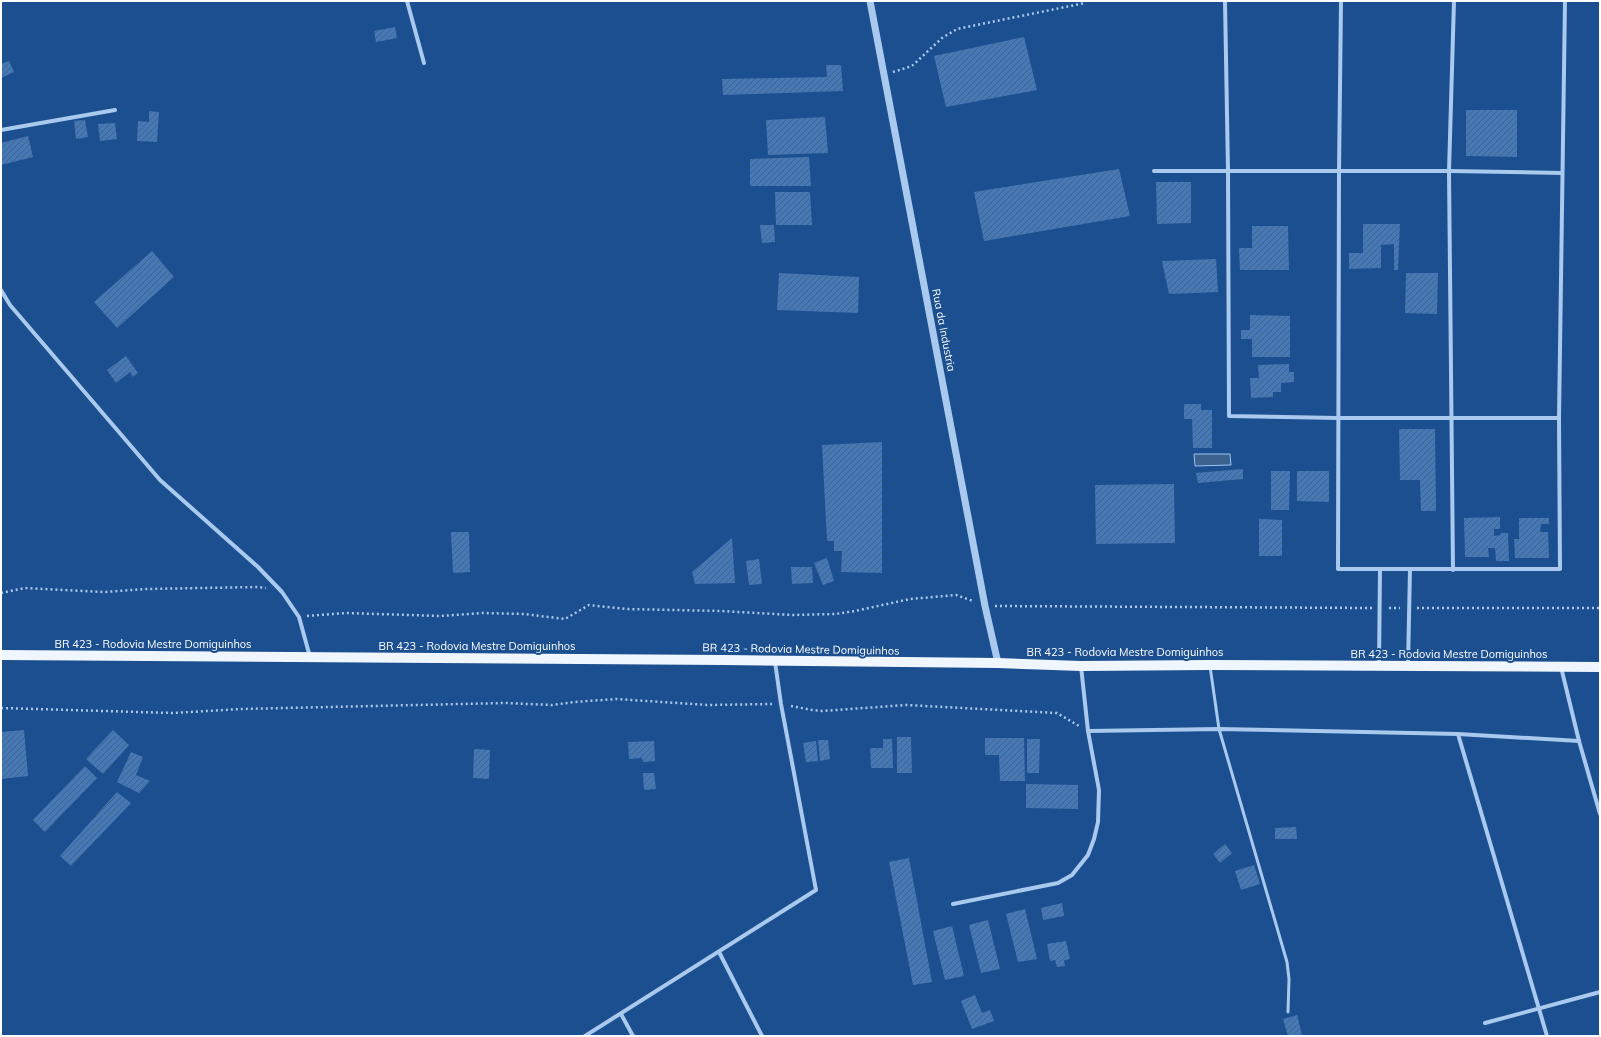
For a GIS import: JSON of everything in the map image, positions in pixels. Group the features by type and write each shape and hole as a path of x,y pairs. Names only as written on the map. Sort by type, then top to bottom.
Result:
{"main road":[{"name":"BR 423 - Rodovia Mestre Domiguinhos","path":"1,655 774,660 998,663 1081,666 1210,665 1600,668"}],"street":[{"path":"407,1 424,63"},
{"name":"Rua da Industria","path":"870,1 985,606 998,663"},
{"path":"1225,1 1228,171 1229,416 1338,418 1559,418"},
{"path":"1341,1 1338,569 1453,570 1560,569 1559,418 1565,1"},
{"path":"1453,570 1449,171 1454,1"},
{"path":"1,130 115,110"},
{"path":"1154,171 1449,171 1562,173"},
{"path":"1,290 10,305 160,480 258,567 282,592 299,617 310,657"},
{"path":"1379,666 1380,569"},
{"path":"1408,666 1410,569"},
{"path":"585,1036 816,890 774,660"},
{"path":"953,904 1058,883 1072,875 1088,855 1098,822 1099,790 1088,732 1081,666"},
{"path":"1561,667 1579,741 1600,814"},
{"path":"1088,732 1219,729 1458,734 1579,741"},
{"path":"1458,734 1547,1036"},
{"path":"719,952 762,1036"},
{"path":"1485,1023 1600,992"},
{"path":"622,1014 633,1036"}],"lane":[{"path":"1210,665 1219,729 1287,962 1290,992 1288,1012"}],"path":[{"path":"885,74 912,66 942,38 957,29 1085,3"},
{"path":"1,593 25,588 104,592 146,589 258,586 282,592"},
{"path":"299,617 346,613 440,616 483,613 517,614 565,620 589,606 626,609 721,611 793,615 835,614 910,599 956,595 985,606 1600,608"},
{"path":"1,708 173,714 241,709 505,703 552,705 616,699 708,705 781,704 812,710 906,705 1057,713 1088,732"}],"water":[{"path":"1194,454 1230,454 1231,465 1195,466"}],"building":[{"path":"395,27 397,38 376,42 374,31"},
{"path":"1024,37 1037,90 946,107 934,56"},
{"path":"9,61 14,72 1,78 1,64"},
{"path":"826,65 841,65 843,91 723,95 722,79 827,77"},
{"path":"1466,110 1517,110 1517,157 1466,156"},
{"path":"149,111 159,112 157,142 137,141 138,121 149,122"},
{"path":"825,117 828,153 768,155 766,120"},
{"path":"85,120 88,137 76,139 74,121"},
{"path":"115,123 117,139 100,141 98,124"},
{"path":"28,136 33,157 1,165 1,143"},
{"path":"809,157 811,186 750,186 750,159"},
{"path":"1119,169 1130,216 984,241 974,192"},
{"path":"1156,182 1191,182 1191,223 1157,224"},
{"path":"775,192 810,192 812,225 776,225"},
{"path":"1363,224 1400,224 1398,270 1394,270 1394,244 1381,245 1381,268 1349,269 1349,253 1363,253"},
{"path":"760,225 774,225 775,242 762,243"},
{"path":"1252,226 1288,226 1289,270 1240,270 1239,248 1252,248"},
{"path":"152,251 174,277 117,328 94,302"},
{"path":"1216,259 1218,292 1169,294 1162,261"},
{"path":"779,273 859,277 858,313 777,310"},
{"path":"1406,273 1438,273 1437,314 1405,313"},
{"path":"1250,315 1290,316 1290,357 1252,357 1252,339 1241,339 1241,330 1250,330"},
{"path":"126,356 138,373 133,377 130,372 116,383 107,370"},
{"path":"1289,364 1289,372 1294,372 1294,382 1281,383 1281,392 1273,392 1273,397 1251,398 1250,378 1259,378 1258,365"},
{"path":"1184,404 1201,404 1201,410 1212,410 1212,448 1193,448 1192,419 1184,419"},
{"path":"1399,429 1435,429 1436,511 1421,511 1420,480 1400,480"},
{"path":"882,442 882,573 841,572 842,551 834,551 834,541 827,541 822,445"},
{"path":"1243,469 1243,479 1198,483 1196,473"},
{"path":"1271,471 1290,471 1289,510 1271,510"},
{"path":"1297,471 1329,471 1329,502 1297,501"},
{"path":"1174,484 1175,543 1096,544 1095,485"},
{"path":"1500,517 1500,529 1494,529 1494,536 1501,535 1500,533 1508,533 1509,561 1496,561 1495,548 1488,548 1489,557 1465,557 1464,518"},
{"path":"1519,518 1549,518 1549,524 1541,524 1540,532 1548,532 1549,558 1515,558 1514,539 1519,539"},
{"path":"1259,519 1282,520 1282,556 1259,556"},
{"path":"451,532 469,532 470,572 453,573"},
{"path":"732,538 735,583 695,584 692,572"},
{"path":"827,558 834,581 823,585 814,563"},
{"path":"759,559 762,584 749,585 746,561"},
{"path":"791,567 812,567 813,583 792,584"},
{"path":"24,730 28,776 1,779 1,732"},
{"path":"113,730 129,745 103,774 86,759"},
{"path":"897,737 911,737 912,773 897,773"},
{"path":"985,738 1024,738 1025,781 1000,781 999,755 985,755"},
{"path":"883,739 892,739 893,768 871,768 870,748 883,748"},
{"path":"1027,739 1040,739 1039,773 1027,773"},
{"path":"818,740 828,740 830,759 820,761"},
{"path":"654,741 655,761 643,762 642,758 629,759 628,742"},
{"path":"816,741 818,761 806,762 803,743"},
{"path":"474,749 490,750 489,779 473,778"},
{"path":"131,752 143,757 136,775 150,781 139,793 117,782"},
{"path":"85,766 97,778 45,832 33,820"},
{"path":"643,773 654,773 656,789 644,790"},
{"path":"1026,784 1078,785 1078,809 1026,808"},
{"path":"117,792 131,803 71,866 60,856"},
{"path":"1296,827 1297,839 1275,839 1275,828"},
{"path":"1225,844 1232,853 1220,863 1213,854"},
{"path":"909,858 932,982 913,985 889,862"},
{"path":"1254,865 1260,884 1241,890 1235,871"},
{"path":"1062,903 1064,916 1043,920 1041,908"},
{"path":"1025,909 1037,959 1018,962 1006,914"},
{"path":"988,920 1000,969 981,973 969,925"},
{"path":"952,926 964,976 945,980 933,931"},
{"path":"1066,941 1070,959 1064,960 1065,966 1057,967 1055,960 1050,961 1047,944"},
{"path":"975,995 982,1013 990,1010 994,1021 972,1029 961,1001"},
{"path":"1297,1015 1302,1035 1288,1036 1283,1019"}]}
